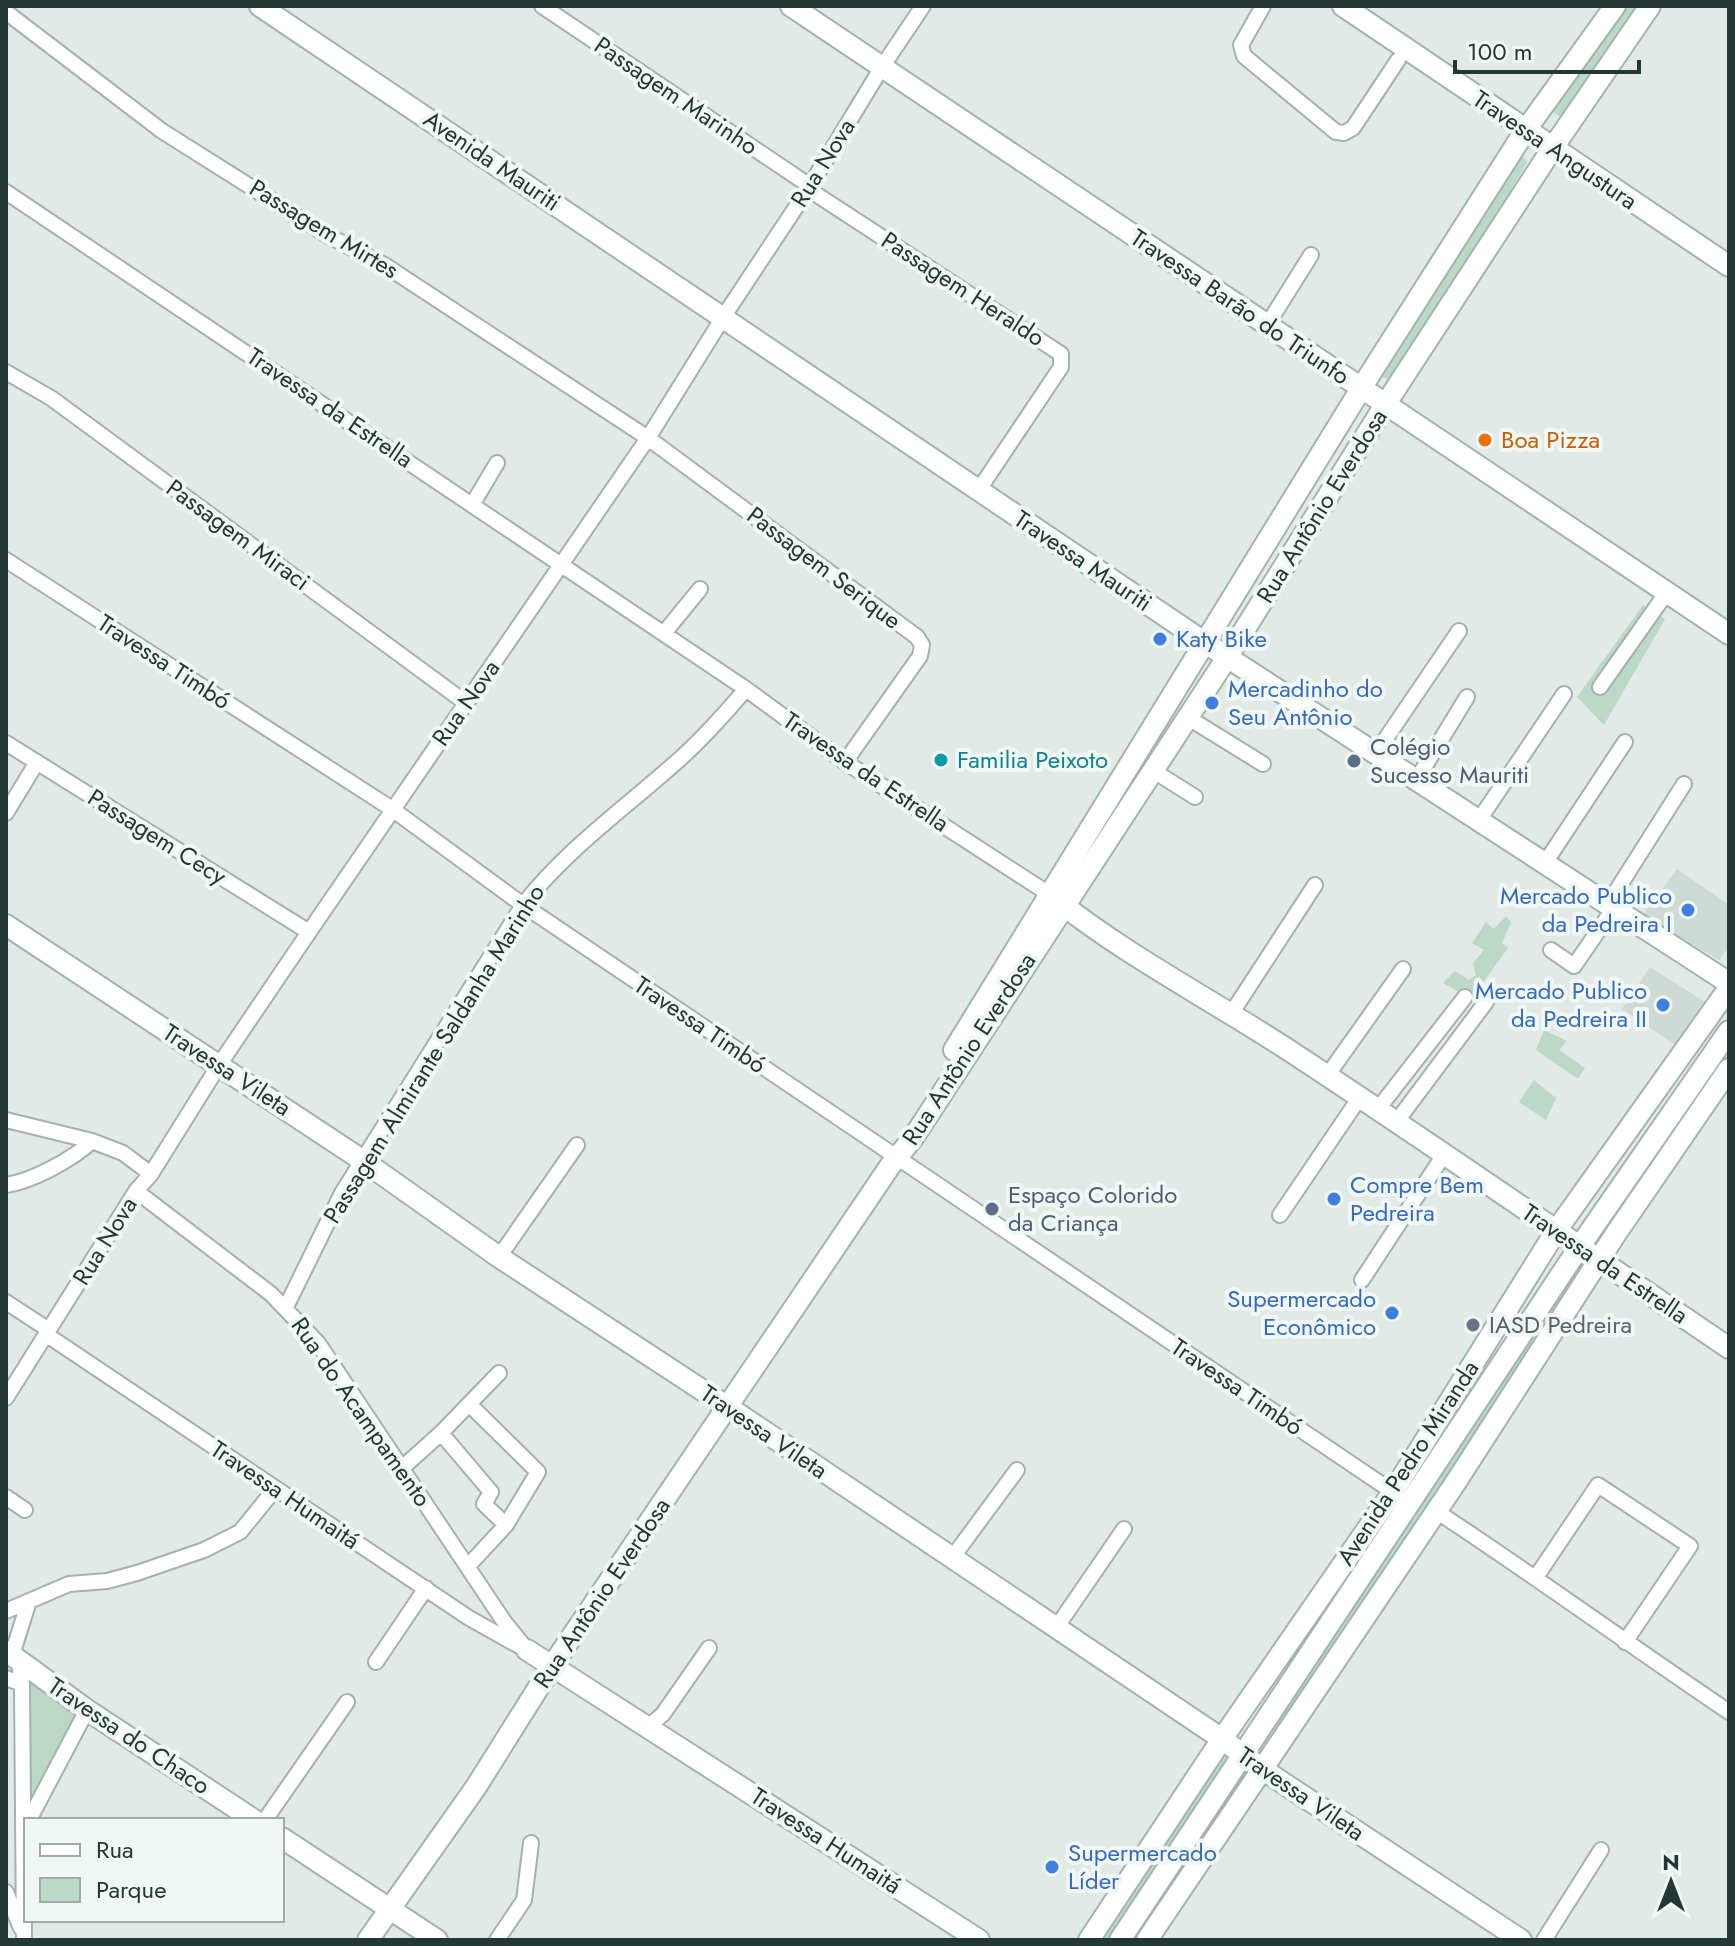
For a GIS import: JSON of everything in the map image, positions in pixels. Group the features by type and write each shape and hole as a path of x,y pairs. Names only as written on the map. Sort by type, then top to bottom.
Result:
{"street":[{"name":"Passagem Marinho","path":"542,6 809,187"},
{"name":"Travessa Barão do Triunfo","path":"791,6 815,13 1652,574 1729,618"},
{"name":"Rua Nova","path":"6,1398 219,1065 648,438 809,187 885,61 923,6"},
{"path":"1263,6 1241,45 1244,56 1336,132 1344,133 1353,128 1398,60"},
{"name":"Travessa Angustura","path":"1343,6 1729,266"},
{"name":"Rua Antônio Everdosa","path":"368,1940 476,1787 552,1666 893,1160 1056,900 1204,642 1365,383 1525,131 1615,6"},
{"name":"Rua Antônio Everdosa","path":"1056,900 1152,770 1205,691 1389,399 1552,149 1650,6"},
{"name":"Avenida Mauriti","path":"266,8 724,316"},
{"name":"Passagem Mirtes","path":"6,12 162,131 327,235 386,266 648,438"},
{"name":"Passagem Heraldo","path":"809,187 1061,354 1061,367 978,491"},
{"name":"Travessa da Estrella","path":"6,192 664,633 845,762 1190,990 1397,1121 1729,1348"},
{"name":"Travessa Barão do Triunfo","path":"1140,232 1274,314 1365,383"},
{"path":"1274,314 1311,255"},
{"name":"Travessa Mauriti","path":"724,316 1204,642 1729,986"},
{"name":"Passagem Miraci","path":"6,372 51,398 466,703"},
{"name":"Passagem Serique","path":"648,438 921,641 920,656 845,762"},
{"path":"472,505 497,463"},
{"name":"Travessa Timbó","path":"6,560 392,809 523,905 893,1160 1393,1492"},
{"name":"Travessa Barão do Triunfo","path":"1652,574 1667,592 1729,634"},
{"path":"664,633 700,589"},
{"path":"1600,687 1667,592"},
{"path":"1376,753 1459,631"},
{"path":"1184,677 1191,674 1199,677 1205,691"},
{"name":"Passagem Almirante Saldanha Marinho","path":"286,1307 342,1193 523,905 543,879 583,840 708,734 746,689"},
{"path":"1479,820 1564,694"},
{"path":"1417,779 1467,697"},
{"path":"1187,717 1263,764"},
{"path":"1545,863 1625,742"},
{"name":"Passagem Cecy","path":"6,743 309,932"},
{"path":"6,813 37,762"},
{"path":"1152,770 1195,797"},
{"path":"1551,950 1574,966 1684,784"},
{"path":"1231,1014 1315,885"},
{"name":"Travessa Vileta","path":"6,925 362,1160 499,1257 728,1407 1262,1769 1521,1940"},
{"path":"1327,1076 1403,969"},
{"name":"Avenida Pedro Miranda","path":"1089,1940 1222,1739 1393,1492 1556,1231 1729,986"},
{"path":"1378,1109 1465,997"},
{"path":"1397,1121 1486,1002"},
{"name":"Avenida Pedro Miranda","path":"1120,1940 1580,1246 1729,1031"},
{"name":"Avenida Pedro Miranda","path":"1147,1940 1729,1069"},
{"path":"1280,1215 1360,1097"},
{"path":"6,1120 92,1141 123,1153 151,1174"},
{"path":"6,1185 76,1156 92,1141"},
{"path":"499,1257 577,1145"},
{"path":"1362,1280 1445,1153"},
{"name":"Rua do Acampamento","path":"136,1191 286,1307 334,1365 503,1620 527,1650 552,1666"},
{"name":"Travessa Humaitá","path":"6,1302 275,1489 469,1618 527,1650"},
{"path":"401,1469 499,1373"},
{"path":"468,1566 506,1525 538,1472 469,1404"},
{"path":"441,1433 491,1492 484,1504 506,1525"},
{"path":"952,1558 1017,1470"},
{"path":"1536,1577 1598,1485 1690,1546 1625,1642"},
{"path":"6,1611 69,1584 107,1581 204,1550 240,1532 275,1489"},
{"path":"6,1497 25,1510"},
{"path":"1436,1511 1729,1712"},
{"path":"1056,1628 1124,1529"},
{"path":"376,1662 426,1588"},
{"path":"26,1818 22,1684 12,1656 29,1601"},
{"path":"648,1727 663,1714 709,1648"},
{"name":"Travessa do Chaco","path":"12,1656 87,1710 251,1818"},
{"name":"Travessa Humaitá","path":"552,1666 979,1940"},
{"path":"6,1678 22,1684"},
{"path":"266,1818 347,1702"},
{"path":"30,1818 87,1710"},
{"path":"284,1839 437,1940"},
{"path":"497,1940 519,1912 524,1900 531,1843"},
{"path":"1544,1940 1601,1850"},
{"path":"6,1892 25,1939"}],"shaded area":[{"name":"Mercado Publico da Pedreira I","path":"1677,869 1729,905 1729,946 1719,960 1643,915"},
{"name":"Mercado Publico da Pedreira II","path":"1650,967 1705,1002 1674,1044 1622,1009"}],"green space":[{"path":"1620,6 1640,6 1562,118 1551,110"},
{"path":"1522,155 1527,162 1399,386 1372,371"},
{"path":"1643,605 1665,619 1604,725 1577,697"},
{"path":"1506,916 1511,922 1502,943 1508,948 1471,999 1443,983 1455,971 1469,980 1476,975 1473,963 1484,950 1472,943 1486,922 1494,929"},
{"path":"1544,1030 1567,1041 1559,1050 1585,1068 1578,1079 1536,1050"},
{"path":"1534,1080 1556,1098 1546,1120 1519,1102"},
{"path":"1579,1254 1593,1263 1279,1733 1267,1725"},
{"path":"22,1668 85,1704 22,1827"},
{"path":"1219,1750 1234,1759 1114,1940 1094,1940"},
{"path":"1243,1761 1253,1769 1138,1940 1124,1940"}],"place":[{"name":"Boa Pizza","path":"1485,440"},
{"name":"Katy Bike","path":"1160,639"},
{"name":"Mercadinho do Seu Antônio","path":"1212,703"},
{"name":"Familia Peixoto","path":"941,760"},
{"name":"Colégio Sucesso Mauriti","path":"1354,761"},
{"name":"Mercado Publico da Pedreira I","path":"1688,910"},
{"name":"Mercado Publico da Pedreira II","path":"1663,1005"},
{"name":"Compre Bem Pedreira","path":"1334,1199"},
{"name":"Espaço Colorido da Criança","path":"992,1209"},
{"name":"Supermercado Econômico","path":"1392,1313"},
{"name":"IASD Pedreira","path":"1473,1325"},
{"name":"Supermercado Líder","path":"1052,1867"}]}
